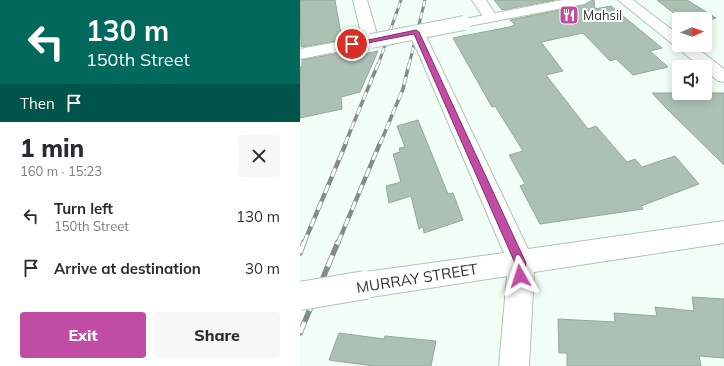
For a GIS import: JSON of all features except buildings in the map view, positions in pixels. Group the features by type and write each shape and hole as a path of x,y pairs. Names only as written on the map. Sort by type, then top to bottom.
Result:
{"street":[{"path":"360,0 371,41"},
{"path":"479,0 491,18"},
{"path":"300,54 584,0"},
{"path":"625,0 672,37"},
{"path":"416,32 521,263 514,366"},
{"path":"692,52 724,77"},
{"name":"MURRAY STREET","path":"300,296 724,232"}],"railway":[{"path":"378,65 401,0"},
{"path":"409,65 425,0"},
{"path":"345,144 378,64"},
{"path":"380,144 403,89 409,64"},
{"path":"304,243 346,143"},
{"path":"338,243 380,143"},
{"path":"300,253 304,242"},
{"path":"300,333 338,242"}],"place":[{"name":"Mahsil","path":"569,15"}],"route":[{"path":"352,44 416,32 521,263 520,276"}]}
